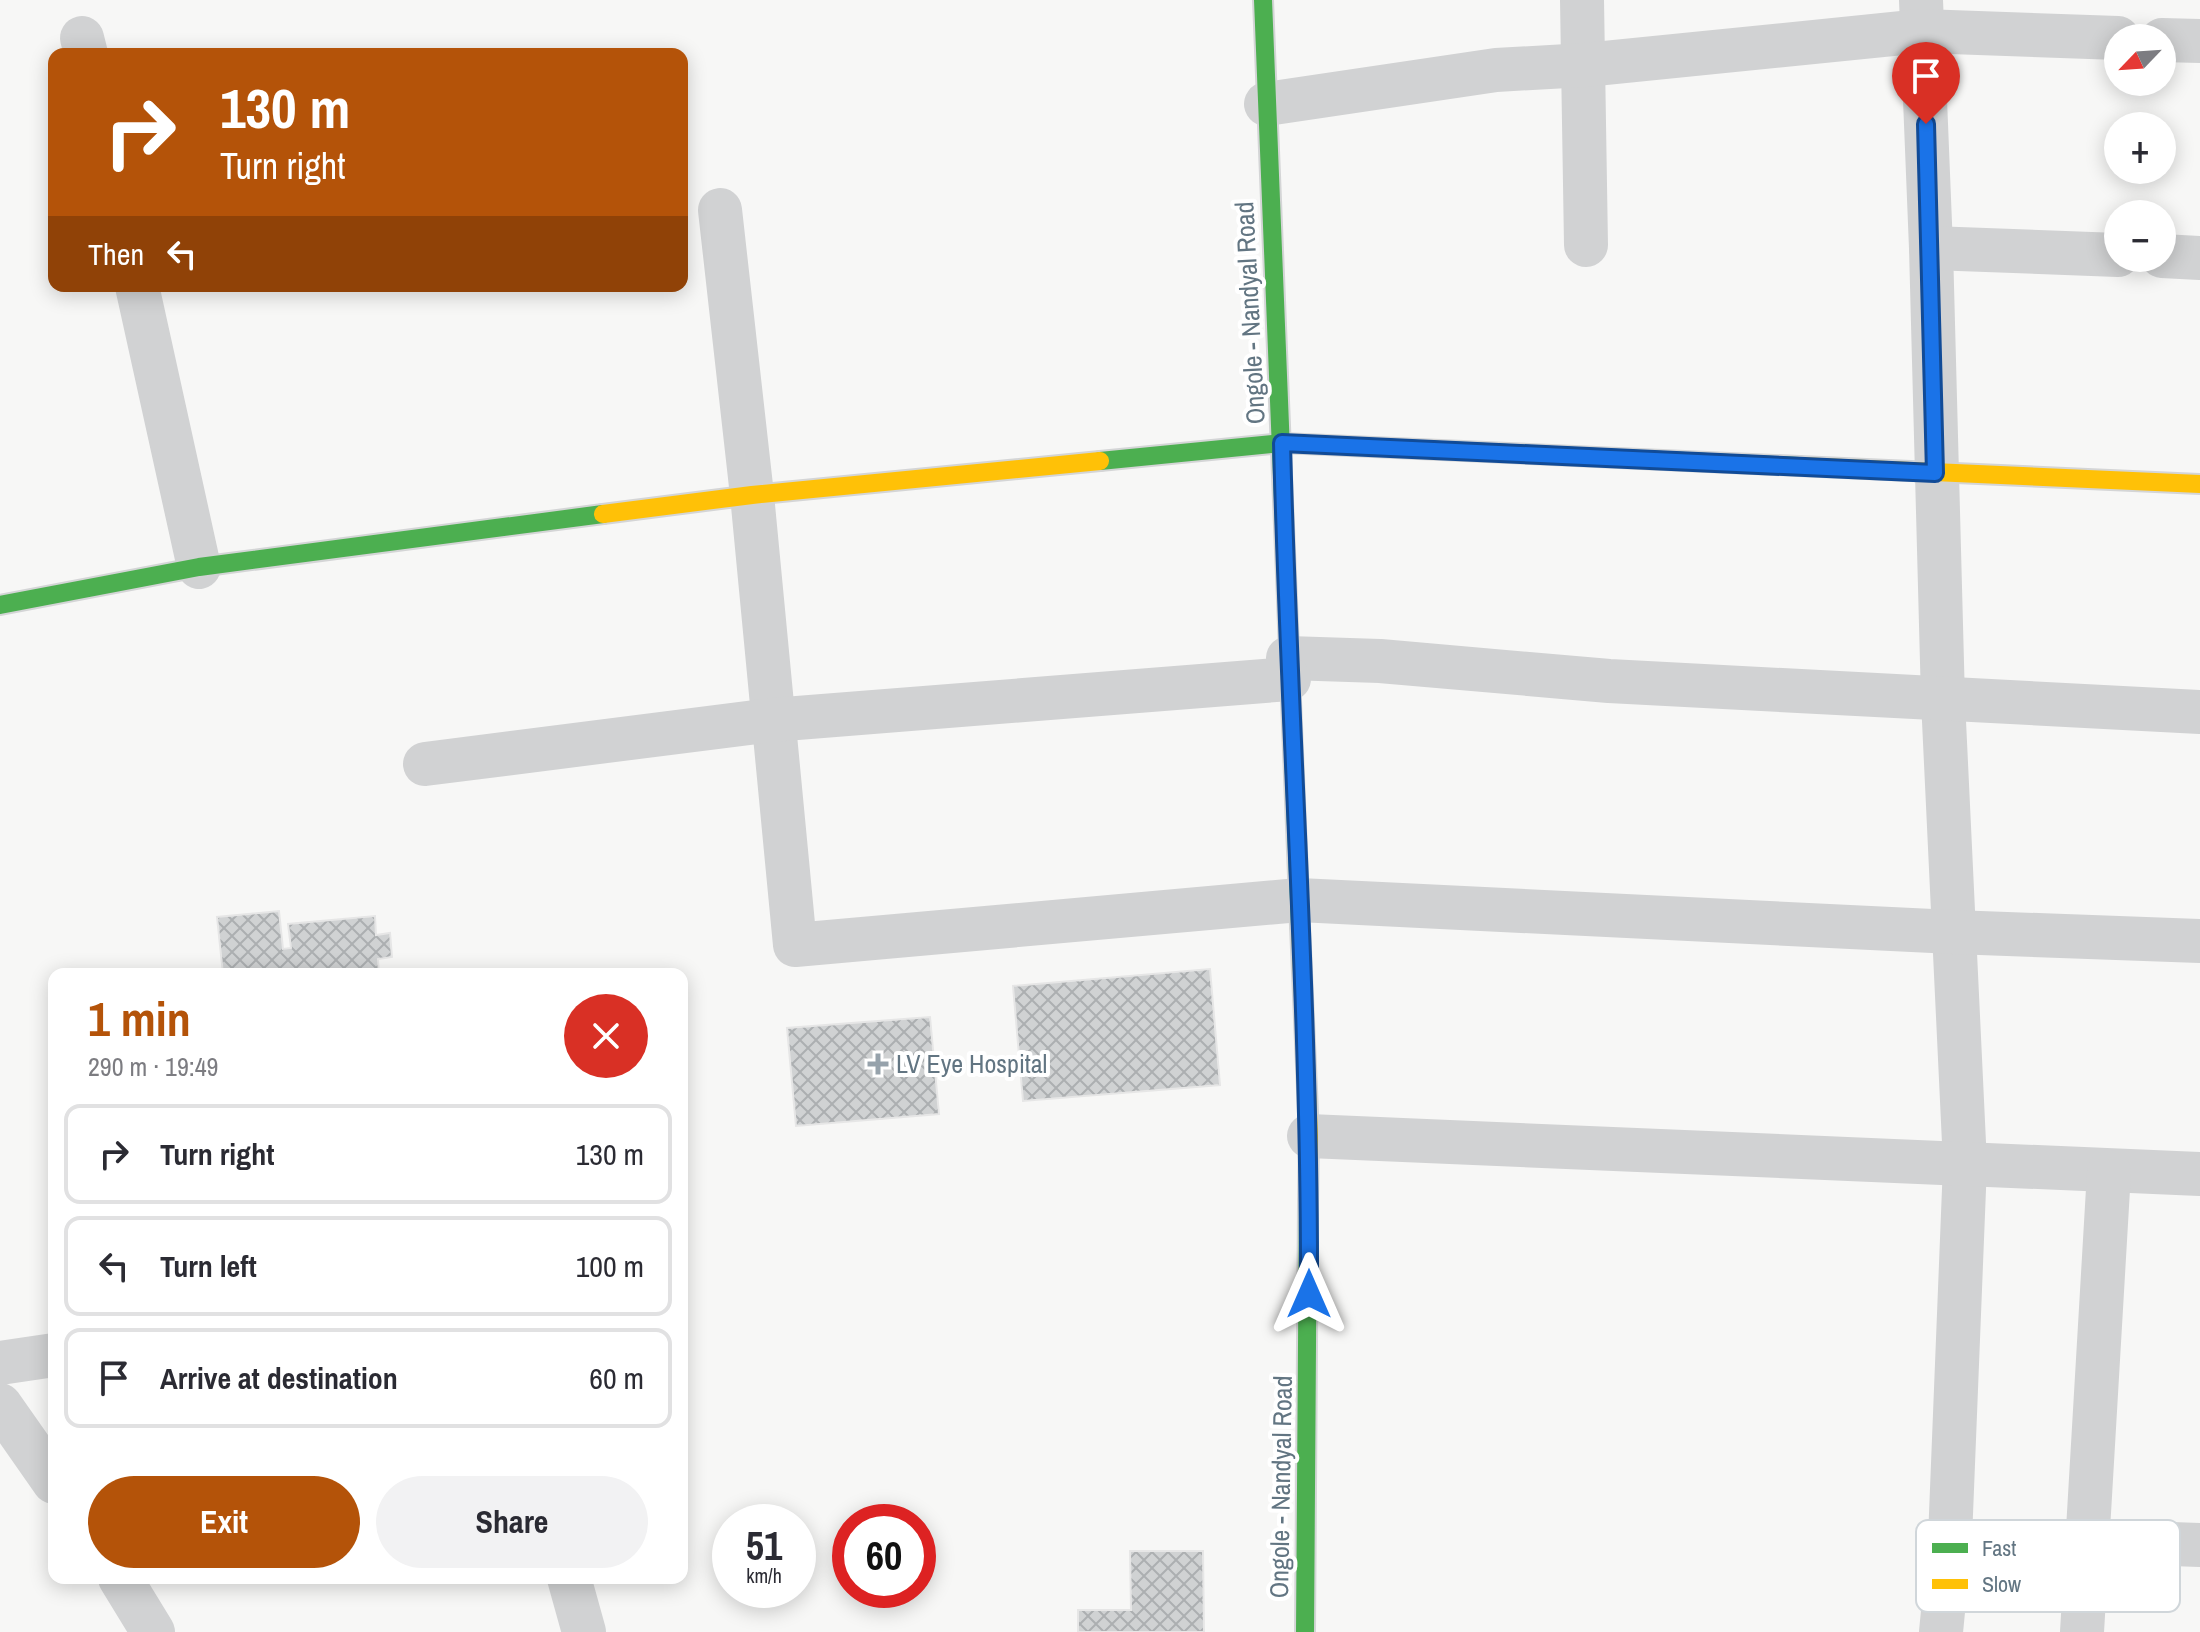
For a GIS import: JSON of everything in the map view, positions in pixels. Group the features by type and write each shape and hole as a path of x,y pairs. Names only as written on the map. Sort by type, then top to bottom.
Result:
{"street":[{"name":"Ongole - Nandyal Road","path":"1263,0 1309,1136 1305,1632"},
{"path":"1582,0 1586,245"},
{"path":"1266,104 1496,70 1585,65 1921,16 2104,36"},
{"path":"1921,16 1931,248 1943,700 1965,1164 1951,1520"},
{"path":"2176,40 2200,41"},
{"path":"720,210 752,495 795,945 1299,900 2200,941"},
{"path":"1931,248 2104,254"},
{"path":"2176,257 2200,258"},
{"path":"138,292 199,567"},
{"path":"0,605 199,567 752,495 1282,443 2200,484"},
{"path":"425,764 772,720 1380,661 1609,681 2200,712"},
{"path":"1309,1136 2200,1174"},
{"path":"2088,1520 2109,1172"},
{"path":"0,1363 48,1356"},
{"path":"0,1405 48,1473"},
{"path":"2180,1544 2200,1545"},
{"path":"124,1584 153,1632"},
{"path":"571,1584 584,1632"},
{"path":"1941,1632 1943,1612"},
{"path":"2082,1632 2083,1612"}],"building":[{"path":"279,911 283,949 291,948 288,924 375,916 376,935 390,933 392,957 378,959 379,968 222,968 217,917"},
{"path":"1210,969 1220,1085 1023,1101 1013,986"},
{"path":"930,1017 939,1114 796,1126 787,1028"},
{"path":"1130,1551 1203,1551 1204,1632 1078,1632 1078,1610 1131,1610"}],"traffic: fast":[{"path":"1263,0 1300,926"},
{"path":"1100,461 1282,443 1799,466"},
{"path":"0,605 199,567 603,514"},
{"path":"1305,1632 1308,1202"}],"traffic: slow":[{"path":"603,514 752,495 1100,461"},
{"path":"1799,466 2200,484"},
{"path":"1300,926 1309,1136 1308,1202"}],"place":[{"name":"LV Eye Hospital","path":"878,1064"}],"route":[{"path":"1309,1294 1309,1136 1282,443 1935,473 1926,124"}]}
